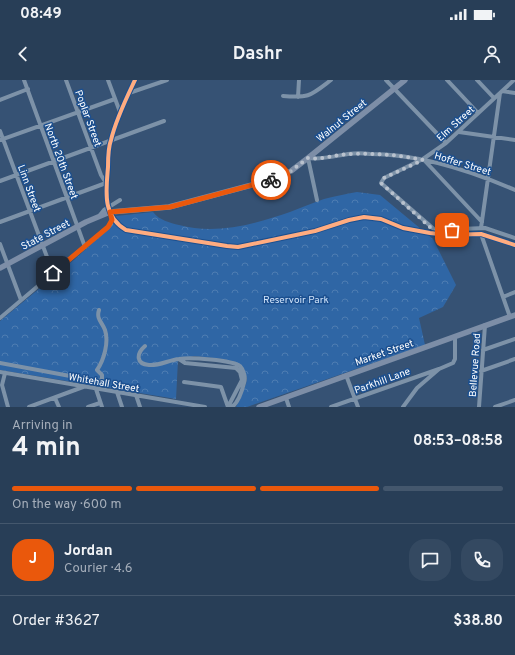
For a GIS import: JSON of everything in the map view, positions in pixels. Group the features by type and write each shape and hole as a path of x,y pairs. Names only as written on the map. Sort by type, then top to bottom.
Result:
{"main road":[{"name":"Walnut Street","path":"110,212 170,207 267,181 291,171 405,80"},
{"name":"State Street","path":"0,268 77,227 110,212"},
{"name":"Market Street","path":"259,407 512,316"}],"street":[{"name":"North 20th Street","path":"24,80 85,247"},
{"name":"Poplar Street","path":"66,80 101,175 106,184"},
{"path":"108,80 120,112"},
{"path":"0,318 111,224 106,184 110,140 120,112 135,80"},
{"path":"129,93 167,80"},
{"path":"298,97 299,80"},
{"path":"283,96 309,96 331,80"},
{"path":"386,80 446,143"},
{"path":"448,80 478,113"},
{"path":"477,80 494,98"},
{"name":"Elm Street","path":"481,228 435,230 381,183 384,178 423,160 446,143 512,81"},
{"path":"0,100 28,89"},
{"path":"515,93 501,92 493,137 481,228 494,230 515,238"},
{"path":"2,140 115,99"},
{"path":"0,181 164,121"},
{"name":"Linn Street","path":"0,131 2,140 53,273"},
{"path":"459,132 515,140"},
{"name":"Hoffer Street","path":"308,158 317,159 350,154 390,154 448,165 488,178 515,190"},
{"path":"308,158 317,200"},
{"path":"423,160 482,222"},
{"path":"0,222 106,184"},
{"name":"State Street","path":"110,212 120,200"},
{"path":"110,212 116,223 126,230"},
{"path":"448,235 481,234 515,244"},
{"path":"481,234 503,297 512,316"},
{"path":"0,244 21,300"},
{"path":"503,297 515,292"},
{"path":"0,363 97,381 102,380 102,376 98,370 104,353 106,336 105,330 98,317 99,310"},
{"name":"Bellevue Road","path":"479,407 485,325"},
{"path":"404,406 417,388 433,376 439,369 453,363 455,359 455,337"},
{"path":"483,350 515,338"},
{"path":"145,346 138,356 140,361 144,364 157,364 179,359 193,358 226,361 240,366 244,373 245,381 240,396 234,405 230,407 221,388 184,382"},
{"path":"482,371 515,359"},
{"name":"Parkhill Lane","path":"331,407 439,369"},
{"path":"2,372 2,386 8,407"},
{"name":"Whitehall Street","path":"2,372 202,407"},
{"path":"346,375 358,407"},
{"path":"29,407 84,387"},
{"path":"88,407 101,405 96,389"},
{"path":"117,392 122,407"},
{"path":"136,396 140,407"},
{"path":"55,398 59,407"},
{"path":"286,398 289,407"},
{"path":"495,407 515,400"}],"green space":[{"name":"Reservoir Park","path":"357,192 380,195 433,239 456,285 443,307 419,318 425,345 247,407 236,407 247,378 236,362 222,359 194,356 178,360 176,399 0,370 0,321 74,260 112,225 116,216 153,212 161,219 168,222 193,228 207,229 235,227 290,212 324,199"}],"cycle path":[{"path":"135,80 116,124 110,143 108,157 107,202 113,218 126,230 238,247 315,231 349,220 364,217 381,219 403,228 430,233 448,235 481,234 515,245"}],"way so far":[{"path":"271,180 291,171 308,158 317,159 350,154 390,154 423,160 384,178 381,183 431,228 435,230 452,230"}],"route":[{"path":"53,273 111,224 112,217 110,212 170,207 271,180"}]}
